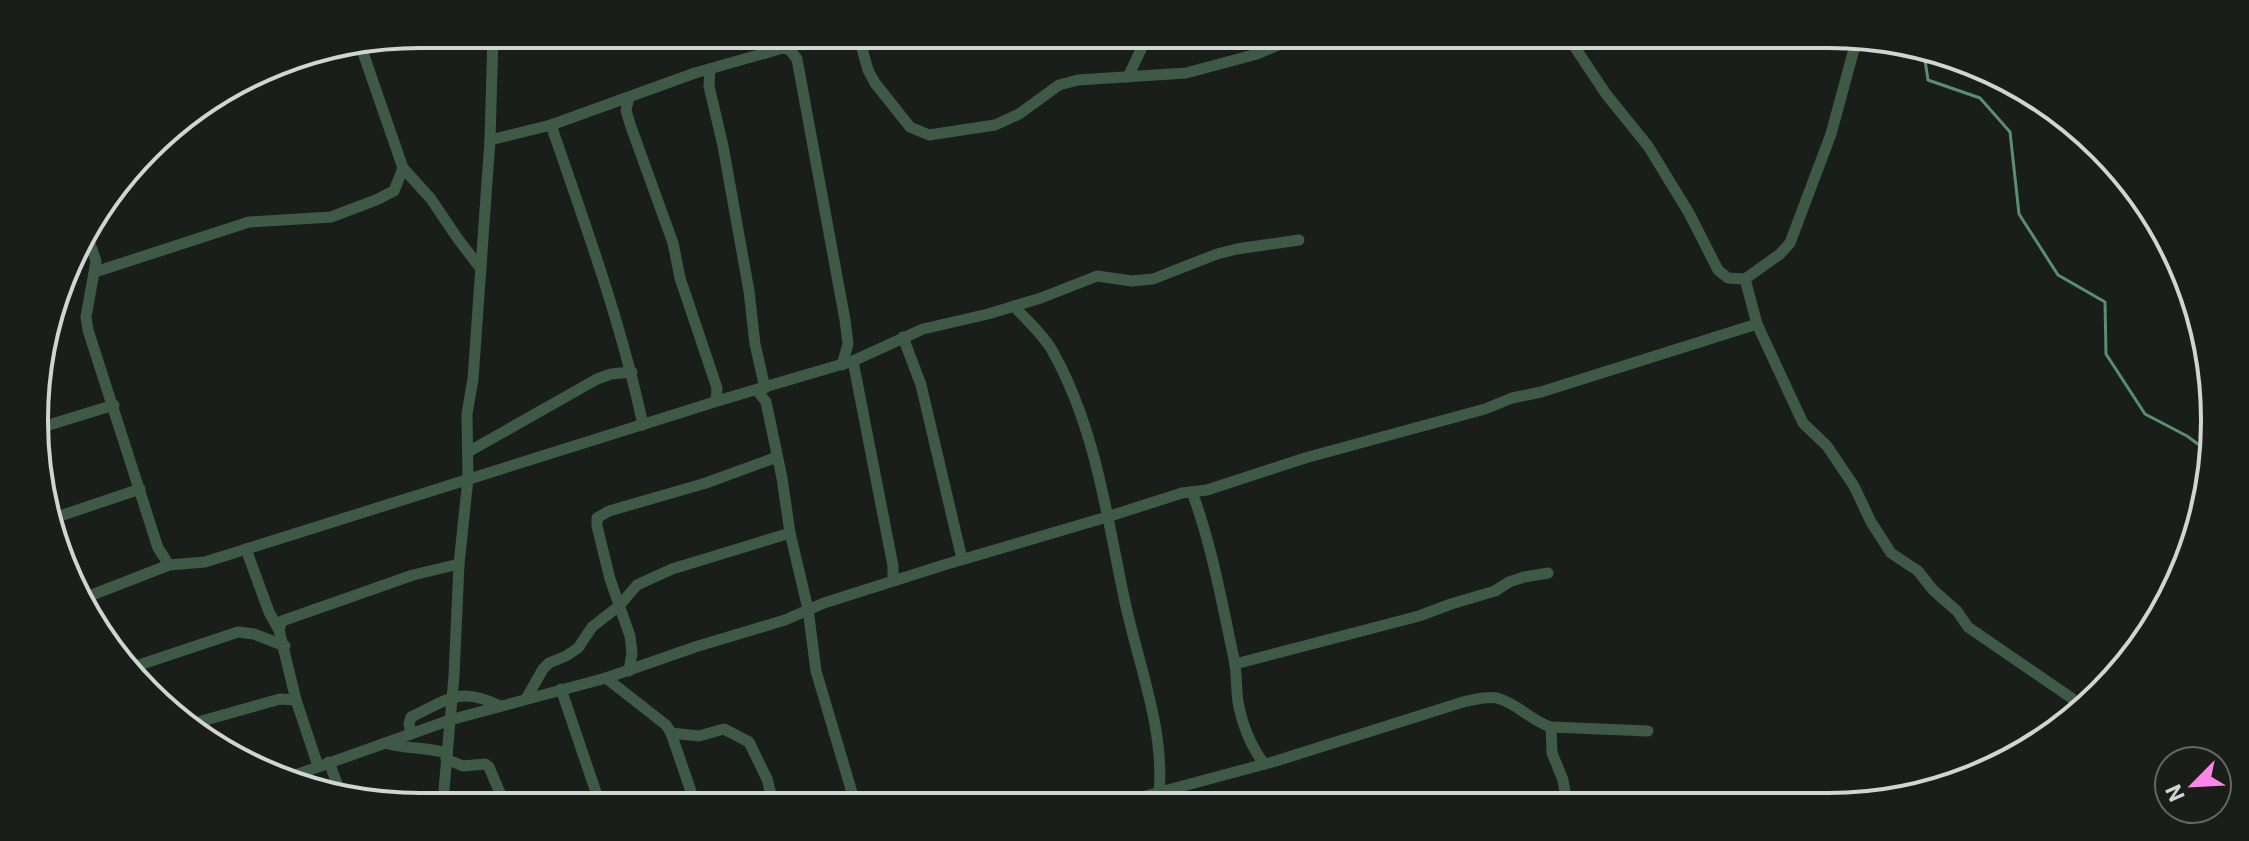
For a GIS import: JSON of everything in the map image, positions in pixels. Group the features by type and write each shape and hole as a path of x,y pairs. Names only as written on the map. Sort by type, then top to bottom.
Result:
{"street":[{"path":"445,793 459,564 468,479 467,414 473,379 490,140 493,48"},
{"path":"490,140 551,125 693,74 783,48 790,50 797,59 819,172 848,344 848,363 893,566 893,581"},
{"path":"862,48 875,83 910,127 929,135 995,125 1019,114 1059,85 1078,80 1186,73 1271,48"},
{"path":"1128,77 1142,48"},
{"path":"1575,48 1606,94 1648,146 1689,213 1718,270 1728,278 1745,279 1790,243 1831,134 1854,49"},
{"path":"363,53 403,168 431,199 481,269"},
{"path":"710,69 709,86 723,146 790,533 808,609 816,671 852,793"},
{"path":"693,74 709,86"},
{"path":"629,97 626,110 630,124 673,243 680,278 717,388 716,401"},
{"path":"551,125 597,256 632,372 643,425"},
{"path":"95,272 249,222 331,217 394,191 403,168"},
{"path":"91,595 169,565 205,562 716,401 848,363 923,329 1041,298 1097,276 1132,281 1153,279 1217,254 1299,240"},
{"path":"91,247 96,261 86,317 158,548 169,565"},
{"path":"1745,279 1757,324 1803,423 1827,446 1854,486 1871,522 1891,553 1918,571 1933,590 1957,611 1968,627 2075,700"},
{"path":"1014,306 1041,335 1058,363 1090,442 1150,705 1161,770 1159,793 1482,698 1494,697 1510,703 1541,724 1551,727 1648,731"},
{"path":"301,773 450,720 629,671 962,559 1182,493 1207,490 1397,431 1485,409 1512,398 1541,392 1757,324"},
{"path":"903,337 921,385 962,559"},
{"path":"468,452 597,379 632,372"},
{"path":"717,388 731,397"},
{"path":"48,425 114,405"},
{"path":"629,671 632,653 630,636 619,606 597,518 600,514 706,483 777,457"},
{"path":"61,516 140,489"},
{"path":"1192,492 1206,530 1235,664 1238,703 1253,750 1264,764"},
{"path":"526,699 543,669 578,648 592,627 619,606 637,585 672,569 790,533"},
{"path":"153,571 158,548"},
{"path":"246,549 285,646 296,700 334,783"},
{"path":"279,630 282,621 413,575 459,564"},
{"path":"1235,664 1419,616 1495,591 1509,582 1548,573"},
{"path":"139,665 238,632 254,634 285,646"},
{"path":"606,678 666,725 692,793"},
{"path":"561,689 596,793"},
{"path":"411,734 411,717 452,698 481,696 500,706"},
{"path":"201,721 280,699 296,700"},
{"path":"1551,727 1552,753 1565,793"},
{"path":"671,733 699,736 724,729 749,742 771,793"},
{"path":"383,743 432,749 463,766 485,764 500,793"}],"waterway":[{"path":"1925,61 1928,80 1980,98 2010,132 2019,214 2058,275 2105,302 2106,354 2145,414 2200,446"}]}
